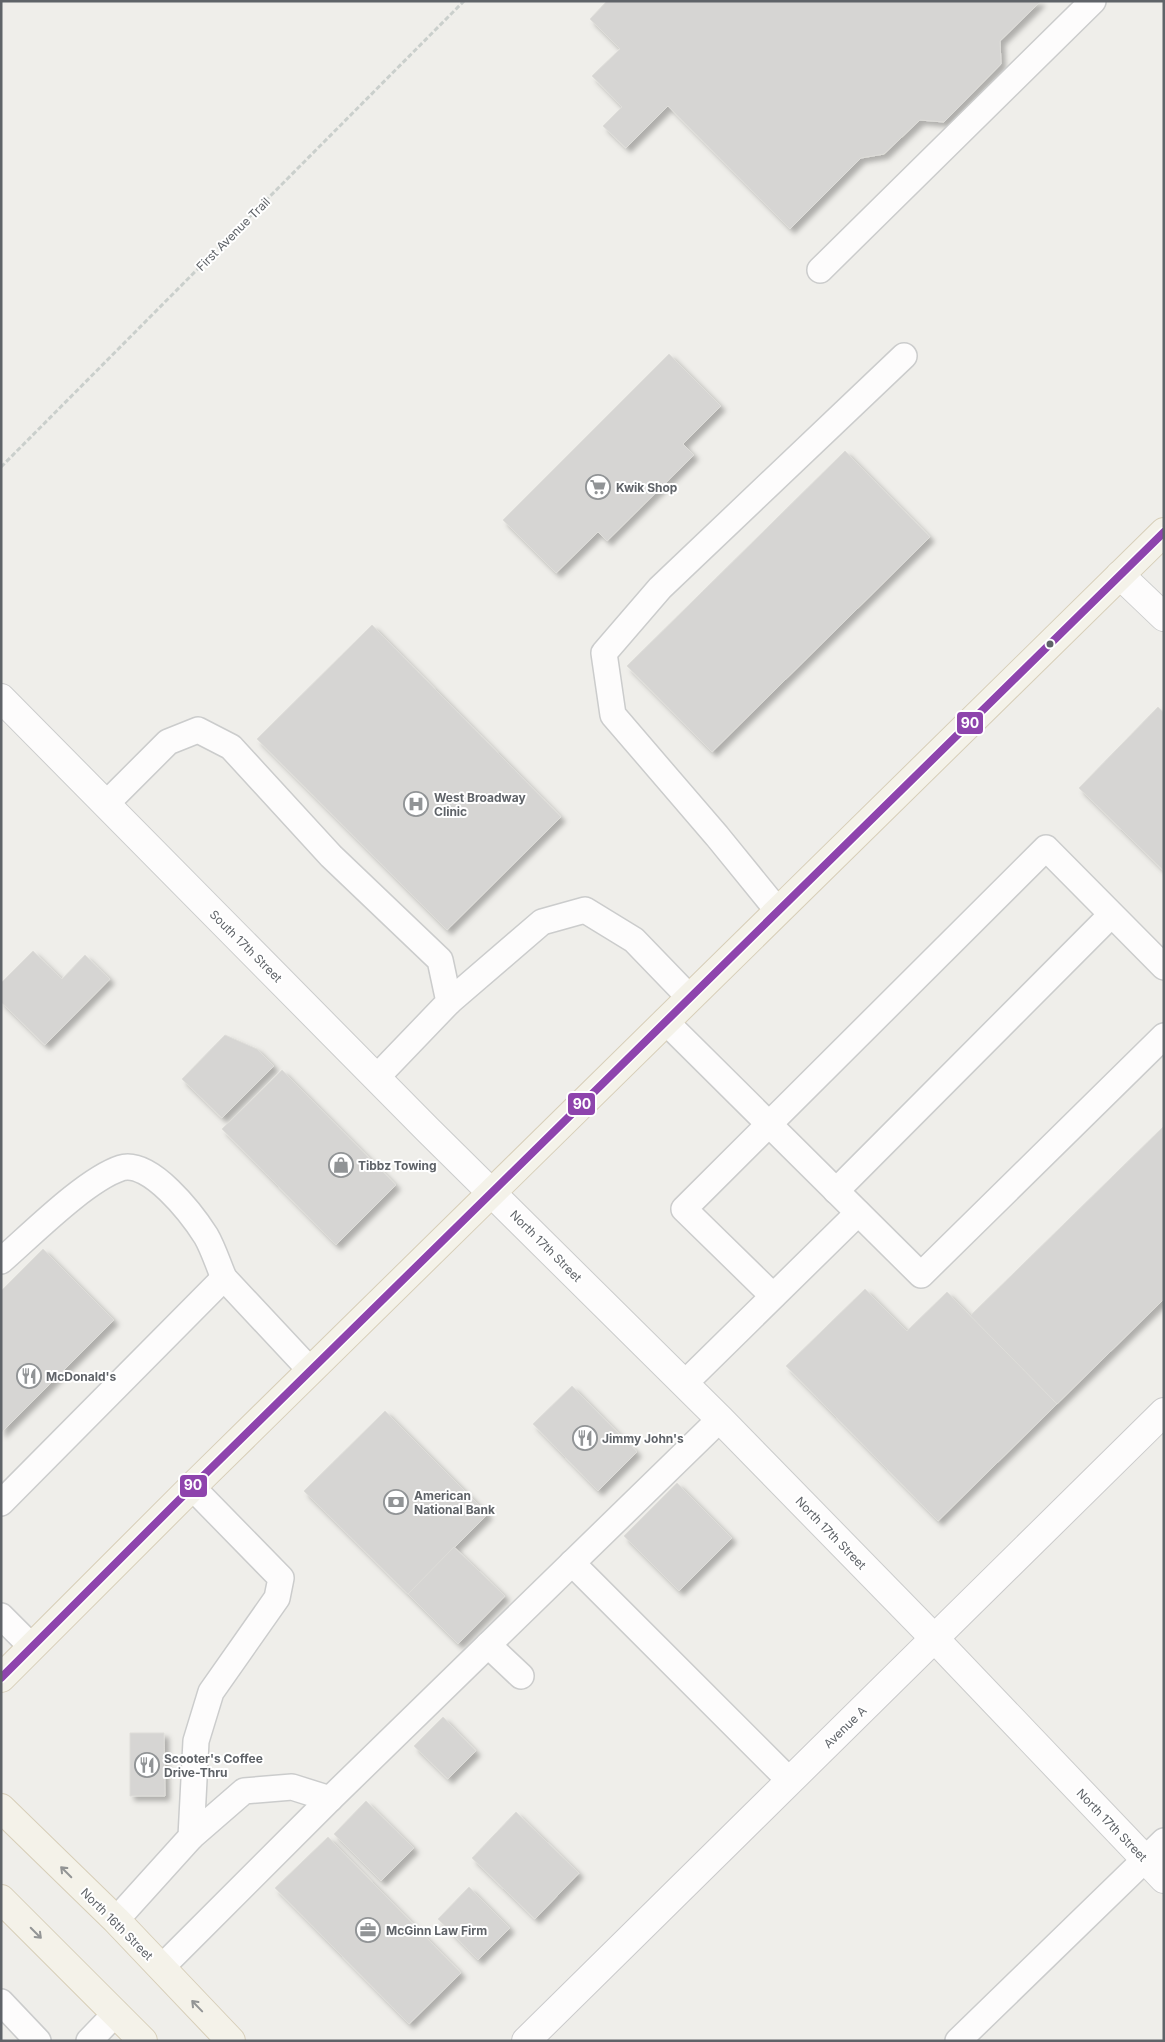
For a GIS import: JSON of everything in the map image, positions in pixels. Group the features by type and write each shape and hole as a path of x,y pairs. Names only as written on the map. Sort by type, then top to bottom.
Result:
{"main road":[{"path":"1,1678 192,1487 1164,532"},
{"name":"North 16th Street","path":"1,1808 116,1920 231,2041"},
{"path":"1,1899 144,2041"}],"street":[{"path":"1120,575 1164,617"},
{"name":"South 17th Street","path":"1,698 492,1193"},
{"name":"North 17th Street","path":"492,1193 685,1383 935,1639 1164,1879"},
{"name":"Avenue A","path":"526,2041 1164,1412"}],"lane":[{"path":"820,270 1093,1"},
{"path":"778,911 717,836 613,715 604,653 660,588 904,356"},
{"path":"106,804 168,742 198,730 231,747 331,856 440,960 449,1002"},
{"path":"773,1296 684,1209 1046,848 1164,967"},
{"path":"376,1078 449,1002 542,922 585,910 634,940 690,998"},
{"path":"836,1191 1111,915"},
{"path":"665,1021 921,1274 1164,1036"},
{"path":"1,1261 59,1210 96,1181 122,1167 136,1167 150,1174 178,1200 207,1237 224,1278 310,1371"},
{"path":"685,1383 858,1213"},
{"path":"1,1503 224,1278"},
{"path":"161,1968 330,1799 720,1419"},
{"path":"191,1837 196,1741 211,1692 276,1598 281,1578 192,1487"},
{"path":"572,1563 790,1780"},
{"path":"1,1616 32,1647"},
{"path":"488,1645 521,1676"},
{"path":"116,1920 191,1837 244,1791 292,1787 330,1799"},
{"path":"958,2041 1164,1841"},
{"path":"1,2002 38,2041"},
{"path":"88,2041 116,2014"}],"path":[{"name":"First Avenue Trail","path":"1,467 464,1"}],"building":[{"path":"607,1 1041,1 1000,41 1001,64 944,122 920,120 884,154 861,158 790,229 668,106 626,148 603,126 622,107 592,76 620,49 590,19"},
{"name":"Kwik Shop","path":"669,354 721,406 683,444 694,455 607,541 598,532 556,573 503,520"},
{"path":"845,451 930,537 712,752 627,666"},
{"path":"372,625 561,817 447,930 257,739"},
{"path":"1158,707 1164,713 1164,871 1079,788"},
{"path":"33,951 62,979 85,955 110,979 45,1045 1,1002 1,983"},
{"path":"225,1035 257,1049 274,1066 222,1118 182,1079"},
{"path":"282,1070 396,1185 336,1245 222,1129"},
{"path":"1164,1126 1164,1299 1057,1404 970,1316"},
{"name":"McDonald's","path":"43,1249 114,1320 1,1433 1,1291"},
{"path":"865,1289 907,1331 947,1292 1057,1404 938,1521 786,1366"},
{"name":"Jimmy John's","path":"572,1386 637,1452 598,1491 533,1424"},
{"name":"American National Bank","path":"385,1411 488,1514 408,1594 304,1491"},
{"path":"677,1483 732,1538 679,1591 624,1536"},
{"path":"454,1547 505,1596 458,1644 408,1594"},
{"path":"443,1717 476,1751 448,1779 414,1746"},
{"name":"Scooter's Coffee Drive-Thru","path":"130,1733 164,1733 165,1796 130,1796"},
{"path":"366,1801 414,1848 381,1881 334,1834"},
{"path":"516,1812 579,1873 535,1919 472,1858"},
{"name":"McGinn Law Firm","path":"328,1837 461,1973 409,2024 275,1888"},
{"path":"469,1887 510,1928 478,1960 438,1919"}],"transit line":[{"name":"90","path":"1,1678 192,1487 1164,532"}],"place":[{"name":"Kwik Shop","path":"598,487"},
{"name":"West Broadway Clinic","path":"416,804"},
{"name":"Tibbz Towing","path":"341,1165"},
{"name":"McDonald's","path":"29,1376"},
{"name":"Jimmy John's","path":"585,1438"},
{"name":"American National Bank","path":"396,1502"},
{"name":"Scooter's Coffee Drive-Thru","path":"147,1765"},
{"name":"McGinn Law Firm","path":"368,1930"}]}
